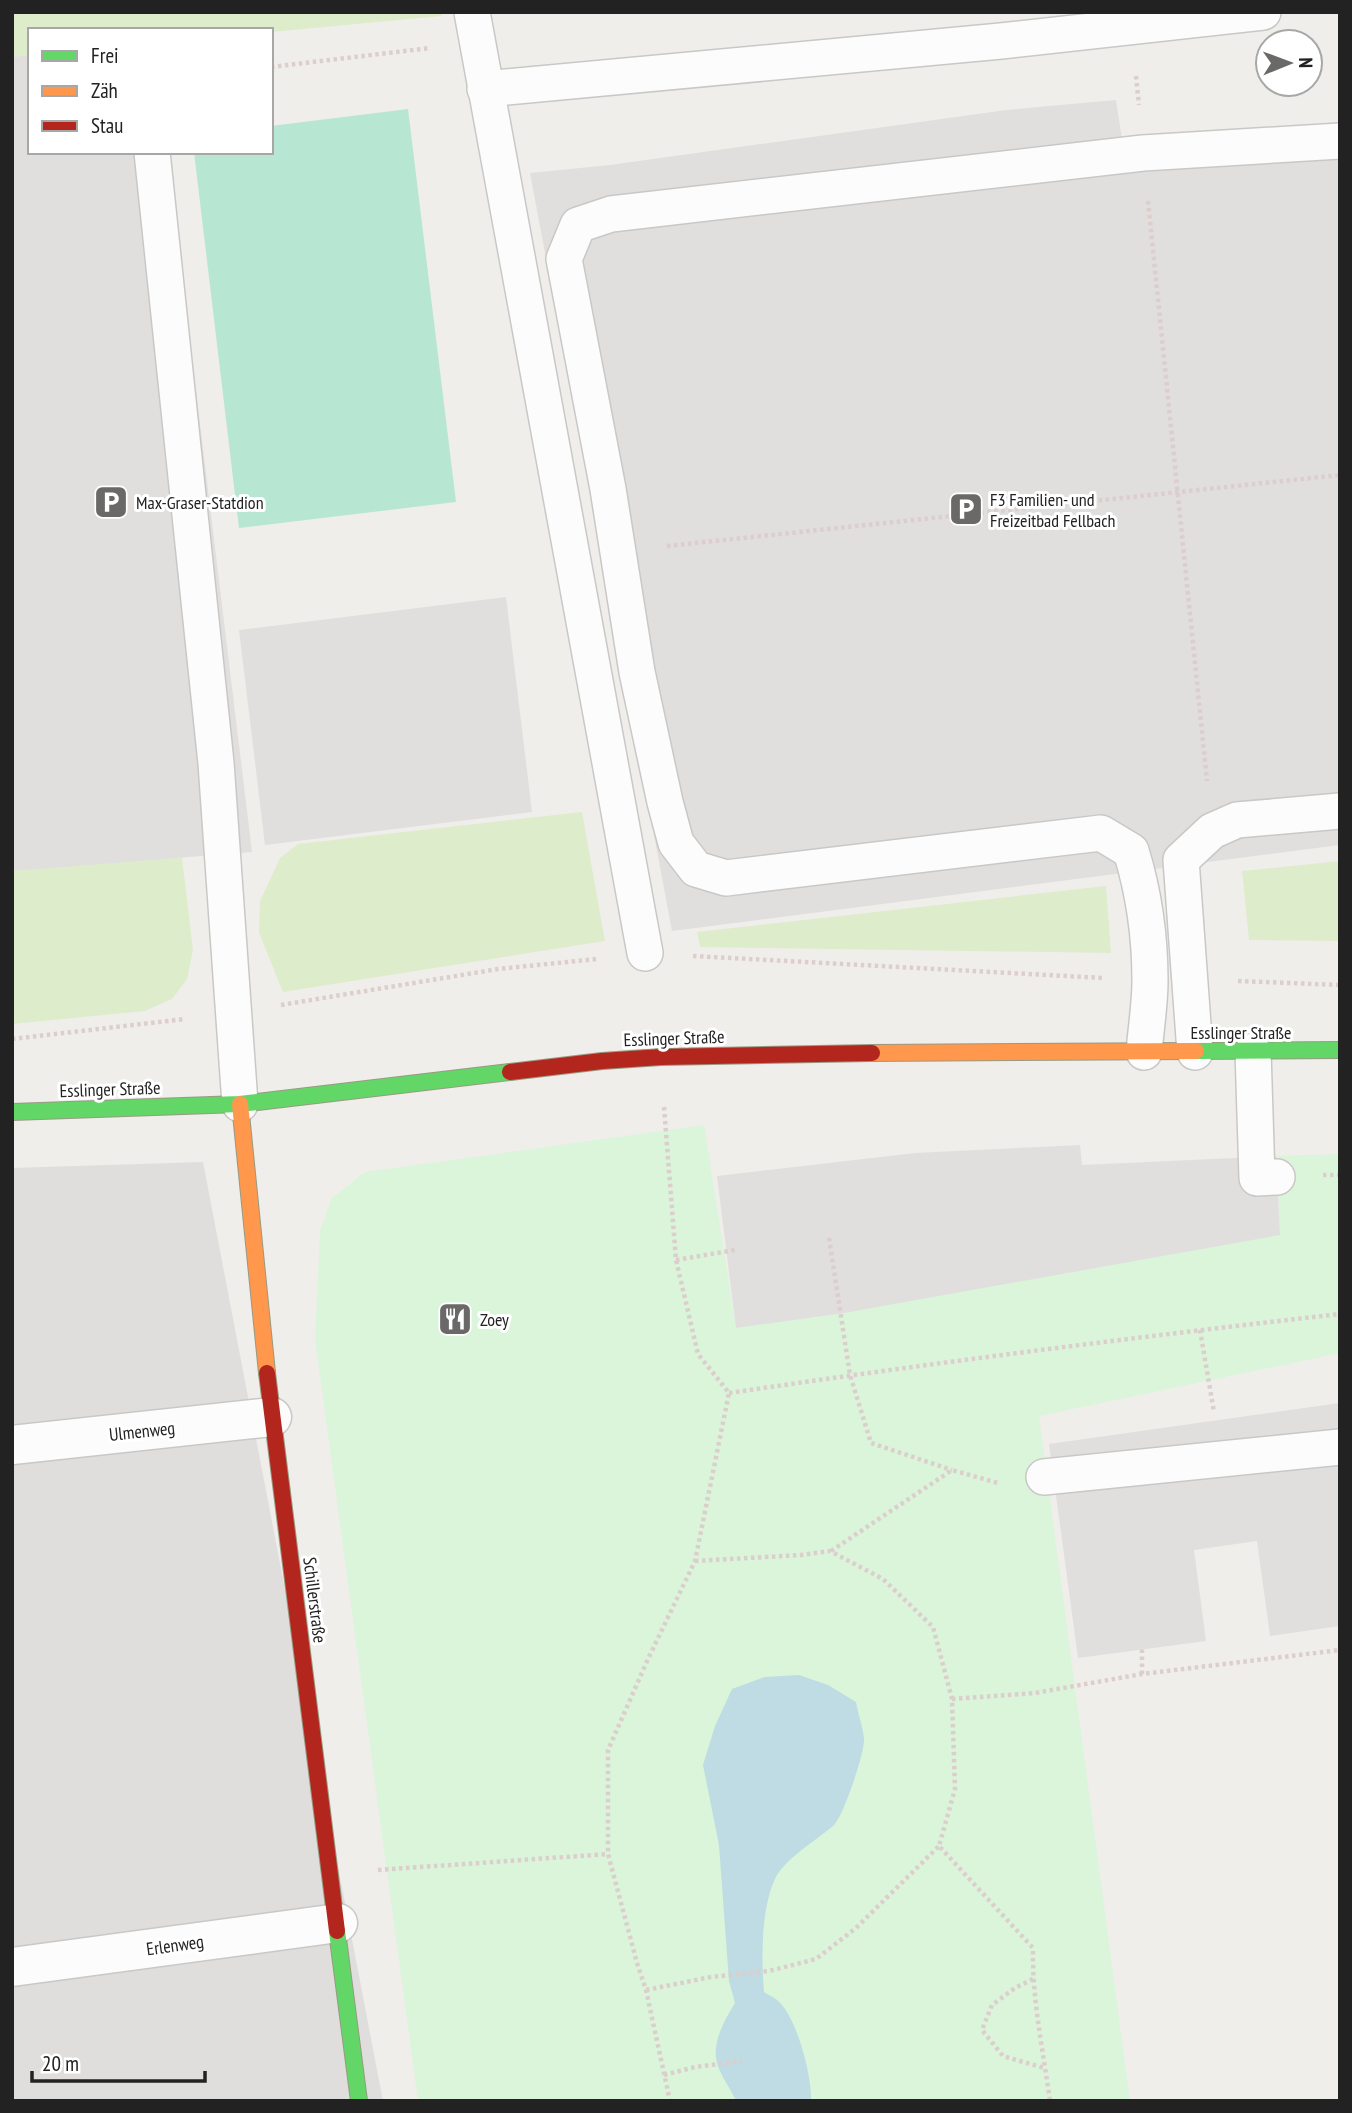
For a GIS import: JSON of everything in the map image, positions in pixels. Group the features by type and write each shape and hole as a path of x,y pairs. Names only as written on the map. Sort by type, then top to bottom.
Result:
{"main road":[{"name":"Esslinger Straße","path":"12,1112 240,1104 661,1056 1340,1050"},
{"name":"Schillerstraße","path":"240,1104 272,1417 359,2101"}],"street":[{"name":"Ulmenweg","path":"12,1445 272,1417"},
{"name":"Erlenweg","path":"12,1967 338,1923"}],"lane":[{"path":"485,89 987,42 1263,12"},
{"path":"475,27 645,953"},
{"path":"1144,1052 1150,981 1146,914 1140,881 1131,851 1101,833 726,878 696,869 676,843 638,672 619,551 564,259 578,225 611,214 1143,153 1340,141"},
{"path":"152,154 216,763 240,1104"},
{"path":"1195,1052 1181,860 1212,831 1237,820 1340,811"},
{"path":"1252,1051 1257,1178 1277,1177"},
{"path":"1044,1477 1340,1447"}],"path":[{"path":"1131,26 1212,831"},
{"path":"273,67 475,27"},
{"path":"619,551 1340,475"},
{"path":"12,1039 233,1013 498,969 645,953 1150,981"},
{"path":"1188,980 1340,985"},
{"path":"667,1138 676,1260 698,1354 729,1393 695,1561 608,1750 608,1854 646,1990 670,2101"},
{"path":"829,1238 850,1375 872,1443 997,1483 1044,1477"},
{"path":"676,1260 735,1250"},
{"path":"729,1393 1200,1329 1340,1314"},
{"path":"1200,1329 1222,1458"},
{"path":"695,1561 830,1551 952,1470"},
{"path":"646,1990 710,1977 769,1971 816,1959 856,1928 939,1846 955,1789 952,1699 933,1627 883,1578 830,1551"},
{"path":"1142,1649 1142,1674"},
{"path":"952,1699 1035,1693 1142,1674 1340,1650"},
{"path":"939,1846 1033,1948 1033,1979 1050,2101"},
{"path":"331,1874 608,1854"},
{"path":"1033,1979 992,2005 982,2030 1003,2056 1044,2068"},
{"path":"664,2075 695,2067 742,2061"}],"shaded area":[{"name":"Max-Graser-Statdion","path":"28,55 28,154 167,154 252,852 12,871 12,57"},
{"name":"F3 Familien- und Freizeitbad Fellbach","path":"1116,100 1123,146 1340,125 1340,845 672,931 530,173 610,165 1006,110"},
{"path":"506,597 532,812 265,845 239,630"},
{"path":"1080,1145 1082,1165 1276,1156 1280,1235 844,1313 736,1328 717,1176 915,1153"},
{"path":"203,1162 383,2101 12,2101 12,1168"},
{"path":"1340,1403 1340,1626 1270,1636 1257,1541 1194,1550 1206,1641 1078,1658 1049,1444"}],"green space":[{"path":"441,12 442,16 273,32 273,28 28,28 28,55 12,57 12,14"},
{"path":"408,109 456,502 239,528 194,154 273,154 273,126"},
{"path":"174,790 193,950 187,979 172,999 145,1011 12,1024 12,862"},
{"path":"582,812 605,941 283,992 259,933 260,901 280,858 298,844"},
{"path":"1340,861 1340,941 1249,940 1242,871"},
{"path":"1106,886 1111,953 700,947 697,932"},
{"path":"704,1125 736,1328 1280,1234 1276,1156 1340,1154 1340,1353 1039,1416 1130,2101 418,2101 315,1339 320,1231 332,1198 365,1172"}],"water":[{"path":"799,1675 828,1685 856,1702 864,1739 857,1770 838,1820 782,1868 772,1887 765,1916 764,1992 780,2003 793,2024 806,2065 811,2101 736,2101 716,2058 717,2041 735,2003 729,1981 719,1845 703,1765 715,1726 732,1689 765,1677"}],"traffic: fast":[{"path":"1196,1051 1340,1050"},
{"path":"12,1112 240,1104 510,1072"},
{"path":"337,1931 359,2101"}],"traffic: slow":[{"path":"872,1053 1196,1051"},
{"path":"240,1104 267,1373"}],"traffic: jam":[{"path":"510,1072 661,1057 872,1053"},
{"path":"267,1373 337,1931"}],"place":[{"name":"Max-Graser-Statdion","path":"111,502"},
{"name":"F3 Familien- und Freizeitbad Fellbach","path":"966,509"},
{"name":"Zoey","path":"455,1319"}]}
